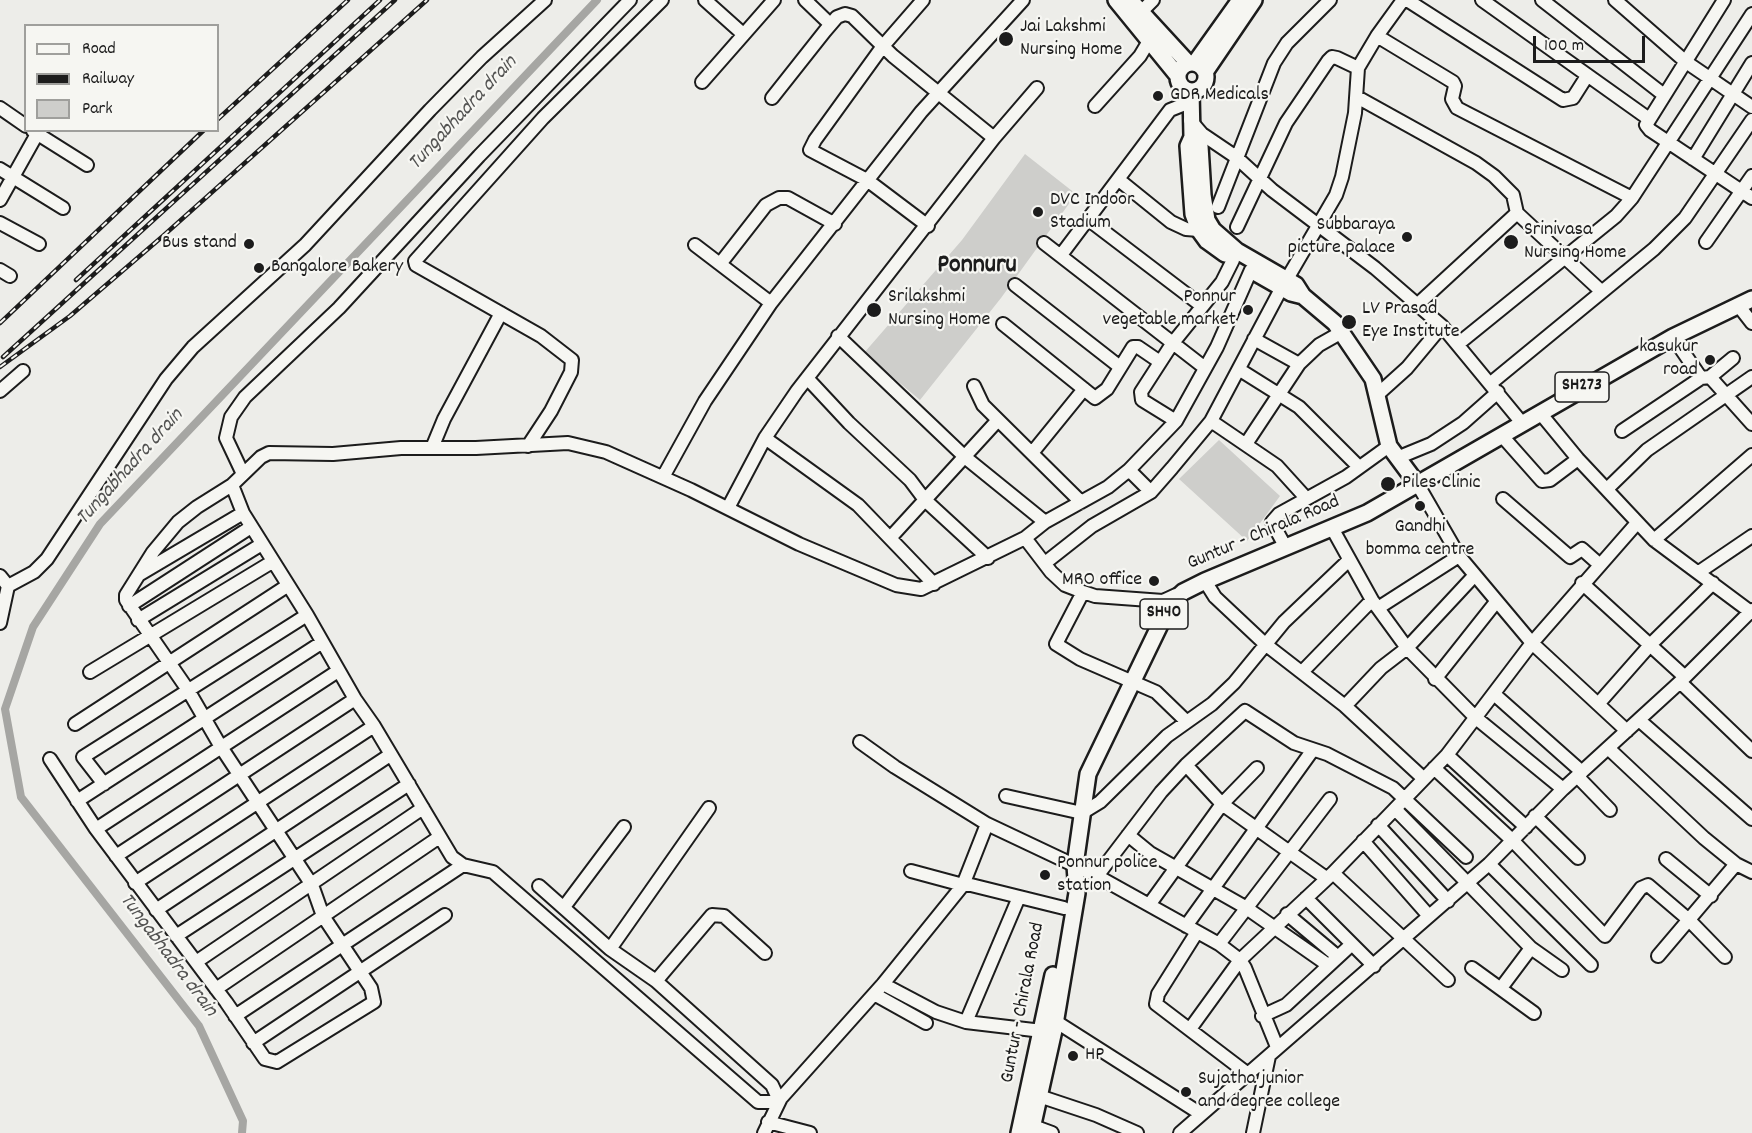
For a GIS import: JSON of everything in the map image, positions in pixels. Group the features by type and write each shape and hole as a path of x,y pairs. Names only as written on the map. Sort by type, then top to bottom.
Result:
{"main road":[{"path":"1116,0 1178,76 1181,86 1190,97 1192,137 1188,146 1193,214 1199,230 1207,241 1233,260 1284,284"},
{"path":"1130,0 1196,66 1203,86 1190,97"},
{"path":"1196,66 1240,0"},
{"path":"1178,76 1180,70 1196,66 1254,0"},
{"path":"1192,137 1200,146 1203,195 1207,219 1213,230 1237,251 1304,296 1342,332 1363,361 1377,395 1393,452 1418,485"},
{"name":"Guntur - Chirala Road","path":"1028,1131 1039,1096 1055,1021 1077,893 1074,882 1075,865 1088,774 1170,604 1183,592 1205,581 1367,513 1503,437 1576,390 1672,337 1745,302"},
{"name":"Guntur - Chirala Road","path":"1028,1131 1042,1031 1067,890 1074,882"}],"street":[{"path":"0,623 4,581 34,572 46,559 166,379 193,347 305,245 430,110 482,57 545,0"},
{"path":"247,470 226,438 231,417 245,397 355,292 479,156 630,0"},
{"path":"528,446 551,411 573,367 565,352 462,288 416,265 417,258 543,117 662,0"},
{"path":"705,0 743,34"},
{"path":"702,82 774,0"},
{"path":"805,0 830,24"},
{"path":"923,0 883,46 810,150 867,180 928,226"},
{"path":"663,477 705,401 771,303 835,224 867,180 939,93 1023,0"},
{"path":"1141,12 1154,0"},
{"path":"1218,207 1236,157 1280,52 1330,0"},
{"path":"1045,563 1092,526 1150,492 1210,422 1240,370 1284,284 1319,225 1342,177 1357,97 1358,68 1377,36 1405,0 1563,100 1573,98 1587,76"},
{"path":"1482,0 1648,119"},
{"path":"1542,0 1664,95"},
{"path":"1615,0 1686,62 1752,107"},
{"path":"1724,0 1648,119 1647,128 1747,194"},
{"path":"1458,344 1616,216 1632,198 1752,14"},
{"path":"772,98 830,24 841,15 849,15 994,138"},
{"path":"1377,36 1452,82 1455,86 1452,99 1457,108 1632,198"},
{"path":"1095,106 1140,56 1149,41"},
{"path":"1238,227 1258,178 1294,110 1330,58 1337,58 1358,68"},
{"path":"1693,159 1752,63"},
{"path":"729,508 765,438 807,378 838,336 928,226 994,138 1037,88"},
{"path":"1061,255 1170,110 1190,97"},
{"path":"1357,97 1476,163 1513,195 1517,213 1566,256 1601,291"},
{"path":"0,109 24,125"},
{"path":"1190,119 1202,134 1236,157 1258,178 1442,326 1522,423"},
{"path":"1286,548 1272,522 1279,514 1336,483 1359,467 1393,452 1431,444 1463,423 1495,388 1601,291 1654,249 1685,218 1752,120"},
{"path":"0,200 14,177 35,132 87,165"},
{"path":"0,169 63,208"},
{"path":"1706,242 1747,194 1752,176"},
{"path":"1119,180 1171,222 1186,229 1199,230"},
{"path":"720,264 765,205 779,198 788,198 835,224"},
{"path":"1417,305 1478,246 1517,213"},
{"path":"1089,220 1202,306"},
{"path":"0,223 39,244"},
{"path":"1044,243 1205,368"},
{"path":"695,245 771,303"},
{"path":"1176,421 1141,398 1141,392 1173,344 1222,282 1233,260"},
{"path":"50,759 96,829 236,1016 253,1043 265,1059 277,1062 374,1002 374,994 323,916 312,885 295,858 221,747 188,690 129,606 126,595 178,522 232,485 269,453 333,454 373,449 568,443 588,447 663,477 770,530 896,585 921,590 1025,538 1045,522 1108,487 1129,470 1176,421 1218,347 1251,270"},
{"path":"1015,285 1120,367"},
{"path":"1745,302 1752,323"},
{"path":"432,448 454,400 501,313"},
{"path":"1003,324 1095,398 1099,397 1130,350 1136,346 1160,362"},
{"path":"1377,395 1412,362 1442,326"},
{"path":"1246,444 1299,364 1319,345 1342,332"},
{"path":"838,336 966,458 1045,522"},
{"path":"1672,337 1705,378 1725,395 1752,424"},
{"path":"1254,339 1299,364"},
{"path":"1622,431 1733,358"},
{"path":"1240,370 1299,407 1359,467"},
{"path":"0,391 23,371"},
{"path":"1607,489 1647,450 1752,377"},
{"path":"807,378 849,423 910,480 925,500 988,558"},
{"path":"974,386 983,405 1081,502"},
{"path":"1032,453 1084,389"},
{"path":"1180,1133 1489,864 1535,816 1639,720 1751,611 1654,540 1578,459 1541,414"},
{"path":"891,537 966,458 998,420"},
{"path":"1210,422 1277,466 1306,498"},
{"path":"1503,437 1542,481 1550,480 1578,459"},
{"path":"765,438 858,505 934,584"},
{"path":"1654,540 1752,455"},
{"path":"1129,470 1150,492"},
{"path":"232,485 251,528 307,615 354,699 374,726 423,808 438,838 452,857 463,866 493,872 729,1080 758,1102 774,1100 878,989 963,885 987,824"},
{"path":"1418,485 1459,556 1496,602 1532,643 1627,730"},
{"path":"1503,499 1570,557 1582,549 1600,565"},
{"path":"139,575 243,513"},
{"path":"1190,1029 1240,960 1330,875 1447,755 1532,643 1582,583 1637,523"},
{"path":"129,606 251,528"},
{"path":"1332,528 1375,604 1407,648 1435,679 1476,718 1563,789"},
{"path":"1700,572 1752,536"},
{"path":"1025,538 1065,585 1083,592 1095,596 1163,601 1183,592"},
{"path":"138,620 262,544"},
{"path":"1302,672 1375,604 1459,556"},
{"path":"1006,796 1082,813 1100,802 1186,721 1212,704 1227,690 1265,644 1349,560"},
{"path":"90,672 272,562"},
{"path":"1346,706 1381,668 1407,648 1474,576"},
{"path":"1205,581 1215,597 1265,644 1346,706 1423,778"},
{"path":"1582,583 1651,644 1682,679 1750,744"},
{"path":"1599,703 1651,644 1713,583"},
{"path":"75,724 287,586"},
{"path":"1083,592 1056,644 1080,659 1156,692 1186,721"},
{"path":"1435,679 1496,602"},
{"path":"104,784 83,757 307,615"},
{"path":"77,801 321,643"},
{"path":"96,829 338,670"},
{"path":"1494,694 1580,774 1610,810"},
{"path":"116,856 354,699"},
{"path":"1097,876 1128,834 1186,765 1245,711 1294,743 1312,751 1327,754 1405,798 1466,857"},
{"path":"1639,720 1752,819"},
{"path":"135,883 374,726"},
{"path":"860,741 895,767 987,824 1097,876 1219,944 1240,960 1262,1016 1273,1052 1253,1133"},
{"path":"1608,748 1678,815 1736,864 1752,872"},
{"path":"1248,1074 1190,1029 1158,1008 1156,1000 1213,891 1312,751"},
{"path":"156,909 390,755"},
{"path":"1447,755 1526,827"},
{"path":"1186,765 1222,804 1257,830 1330,875 1448,980"},
{"path":"1149,905 1222,804 1257,768"},
{"path":"1434,768 1512,840 1605,936 1645,886 1653,888 1689,920 1725,957"},
{"path":"176,936 409,784"},
{"path":"1219,944 1245,907 1330,799"},
{"path":"195,962 423,808"},
{"path":"610,949 709,808"},
{"path":"1395,809 1532,948 1562,970"},
{"path":"1535,816 1578,858"},
{"path":"1378,825 1448,901"},
{"path":"564,907 624,827"},
{"path":"1128,834 1150,853 1213,891 1245,907 1272,928 1333,961"},
{"path":"216,989 438,838"},
{"path":"1363,841 1429,916"},
{"path":"1666,859 1711,896"},
{"path":"1489,864 1591,965"},
{"path":"1658,956 1736,864"},
{"path":"236,1016 463,866"},
{"path":"911,871 1064,908"},
{"path":"539,886 610,949 656,981 772,1085 774,1100 766,1127 810,1133"},
{"path":"966,1022 1019,897"},
{"path":"1305,898 1374,966"},
{"path":"1287,914 1333,961"},
{"path":"253,1043 445,915"},
{"path":"656,981 712,915 724,916 765,953"},
{"path":"1262,1016 1286,1005 1352,944"},
{"path":"1501,988 1532,948"},
{"path":"1472,968 1534,1012"},
{"path":"878,989 966,1022 1042,1031"},
{"path":"878,989 926,1023"},
{"path":"1055,1021 1201,1114"},
{"path":"1039,1096 1096,1115 1137,1133"},
{"path":"1028,1131 1052,1133"}],"green space":[{"path":"1025,154 1076,194 1001,298 920,400 864,353 962,240"},
{"path":"1219,440 1280,496 1247,541 1179,479"}],"waterway":[{"name":"Tungabhadra drain","path":"242,1133 243,1121 199,1026 21,797 5,709 33,627 100,524 597,0"}],"railway":[{"path":"219,118 348,0"},
{"path":"76,280 380,0"},
{"path":"3,357 395,0"},
{"path":"0,367 70,316 427,0"},
{"path":"0,323 202,132"}],"place":[{"name":"Jai Lakshmi Nursing Home","path":"1006,39"},
{"name":"GDR Medicals","path":"1158,96"},
{"name":"DVC Indoor Stadium","path":"1038,212"},
{"name":"Subbaraya picture palace","path":"1407,237"},
{"name":"Srinivasa Nursing Home","path":"1511,242"},
{"name":"Bus stand","path":"249,244"},
{"name":"Bangalore Bakery","path":"259,268"},
{"name":"Srilakshmi Nursing Home","path":"874,310"},
{"name":"Ponnur vegetable market","path":"1248,310"},
{"name":"LV Prasad Eye Institute","path":"1349,322"},
{"name":"kasukur road","path":"1710,360"},
{"name":"Piles Clinic","path":"1388,484"},
{"name":"Gandhi bomma centre","path":"1420,506"},
{"name":"MRO office","path":"1154,581"},
{"name":"Ponnur police station","path":"1045,875"},
{"name":"HP","path":"1073,1056"},
{"name":"Sujatha junior and degree college","path":"1186,1092"}],"district":[{"name":"Ponnuru","path":"977,267"}]}
